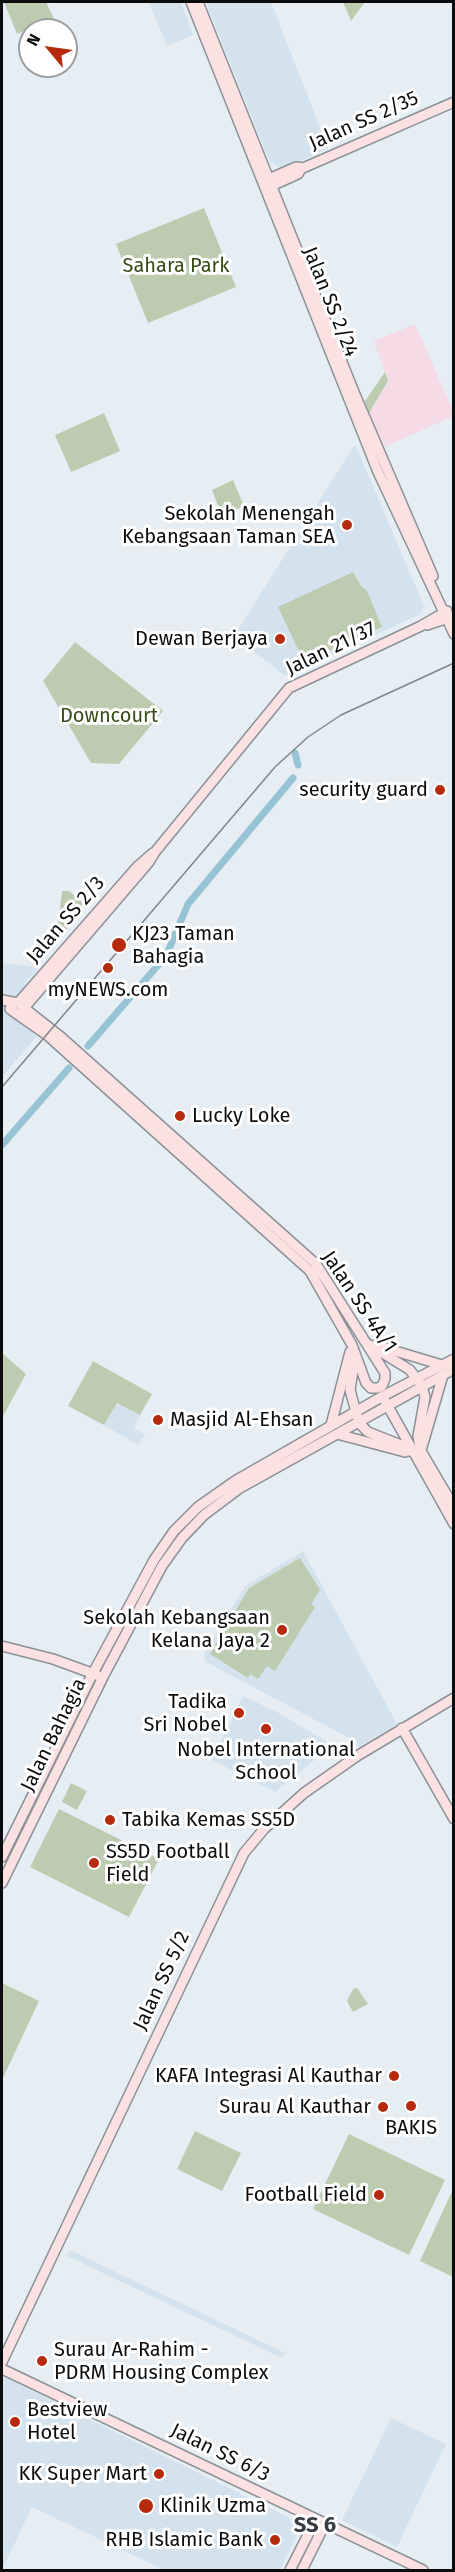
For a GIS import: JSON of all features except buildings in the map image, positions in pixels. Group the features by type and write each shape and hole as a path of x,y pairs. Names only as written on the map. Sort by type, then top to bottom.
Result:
{"main road":[{"name":"Jalan SS 2/24","path":"190,2 267,184 378,472 439,600 449,616"},
{"name":"Jalan SS 2/24","path":"198,2 264,165 267,184 276,198 381,457 449,616"},
{"name":"Jalan SS 2/35","path":"267,184 296,167 301,169 453,102"},
{"path":"264,165 281,177 276,198"},
{"path":"378,472 378,461 381,457"},
{"path":"439,600 434,621 453,633"},
{"path":"449,616 453,633"},
{"name":"Jalan 21/37","path":"266,716 289,688 298,682 421,626 449,616"},
{"name":"Jalan SS 2/3","path":"15,1007 136,867 155,852 266,716"},
{"path":"2,1000 15,1007"},
{"name":"Jalan SS 4A/1","path":"15,1007 87,1060 316,1264 385,1373 385,1379 378,1388 371,1388 366,1383 352,1345 310,1271 15,1007"},
{"path":"364,1341 442,1370 453,1369"},
{"path":"364,1341 410,1370 419,1382 425,1397 417,1452 453,1524"},
{"path":"352,1345 354,1364 350,1390 358,1423 368,1432 417,1452"},
{"path":"352,1345 334,1429 417,1452"},
{"path":"419,1382 442,1370 453,1359"},
{"path":"417,1452 442,1370"},
{"name":"Jalan Bahagia","path":"2,1883 103,1677 162,1566 182,1538 240,1488 334,1429 354,1412 383,1396 419,1382"},
{"name":"Jalan Bahagia","path":"2,1857 93,1673 154,1560 174,1532 198,1507 235,1481 334,1429 358,1423 388,1406 419,1382"},
{"path":"383,1396 453,1507"},
{"path":"2,1646 53,1659 103,1677"},
{"name":"Jalan SS 5/2","path":"2,2362 244,1853 264,1829 304,1793 357,1756 453,1698"},
{"path":"402,1728 453,1819"},
{"name":"Jalan SS 6/3","path":"2,2369 423,2571"},
{"path":"290,2571 316,2519"},
{"path":"302,2571 325,2524"}],"shaded area":[{"path":"149,2 181,2 193,35 167,46"},
{"path":"206,2 271,2 328,148 283,169 270,162"},
{"path":"415,324 453,411 453,416 387,446 380,444 369,413 388,381 374,341"},
{"name":"Sekolah Menengah Kebangsaan Taman SEA","path":"355,444 424,606 421,614 285,676 234,636"},
{"path":"2,963 40,967 25,983 22,1024 37,1036 2,1077"},
{"path":"117,1403 140,1415 134,1428 145,1434 138,1445 104,1425"},
{"name":"Sekolah Kebangsaan Kelana Jaya 2","path":"303,1551 397,1724 359,1747 351,1739 206,1662 204,1654 245,1586"},
{"name":"Nobel International School","path":"243,1696 277,1712 333,1745 275,1792 212,1760"},
{"path":"70,2250 285,2353 282,2358 67,2256"},
{"path":"2,2376 302,2524 280,2570 164,2570 32,2507 2,2570"},
{"path":"391,2418 446,2444 397,2547 342,2520"}],"green space":[{"path":"4,2 46,2 54,18 18,18 17,34"},
{"path":"343,2 365,2 351,21"},
{"name":"Sahara Park","path":"204,208 236,287 148,323 116,244"},
{"path":"385,372 388,381 369,413 365,401"},
{"path":"104,413 120,451 71,472 55,435"},
{"path":"233,480 244,506 222,516 212,490"},
{"path":"353,572 361,586 367,591 382,627 304,662 278,607"},
{"name":"Downcourt","path":"75,642 163,711 119,764 91,763 43,681"},
{"path":"62,891 69,891 82,902 82,910 65,931 57,932"},
{"path":"2,1353 26,1374 2,1418"},
{"path":"93,1361 152,1394 140,1415 117,1403 104,1425 68,1406"},
{"path":"300,1558 320,1590 311,1604 315,1607 275,1671 267,1666 258,1679 250,1674 248,1678 210,1654 249,1588"},
{"path":"71,1783 87,1791 77,1810 62,1802"},
{"name":"SS5D Football Field","path":"59,1809 159,1859 129,1917 30,1867"},
{"path":"2,1983 39,2001 2,2080"},
{"path":"357,1988 368,2004 353,2012 347,2001 353,1989"},
{"path":"195,2131 241,2153 222,2191 177,2169"},
{"name":"Football Field","path":"349,2134 445,2180 409,2255 313,2209"},
{"path":"453,2189 453,2277 420,2261"}],"waterway":[{"path":"295,753 298,765"},
{"path":"88,1046 166,956 188,904 293,778"},
{"path":"2,1145 69,1068"}],"tram line":[{"path":"2,1087 275,767 308,737 341,715 454,663"}],"place":[{"name":"Sekolah Menengah Kebangsaan Taman SEA","path":"347,525"},
{"name":"Dewan Berjaya","path":"280,639"},
{"name":"security guard","path":"440,790"},
{"name":"KJ23 Taman Bahagia","path":"119,945"},
{"name":"myNEWS.com","path":"108,968"},
{"name":"Lucky Loke","path":"180,1116"},
{"name":"Masjid Al-Ehsan","path":"158,1420"},
{"name":"Sekolah Kebangsaan Kelana Jaya 2","path":"282,1630"},
{"name":"Tadika Sri Nobel","path":"239,1713"},
{"name":"Nobel International School","path":"266,1729"},
{"name":"Tabika Kemas SS5D","path":"110,1820"},
{"name":"SS5D Football Field","path":"94,1863"},
{"name":"KAFA Integrasi Al Kauthar","path":"394,2076"},
{"name":"BAKIS","path":"411,2106"},
{"name":"Surau Al Kauthar","path":"383,2107"},
{"name":"Football Field","path":"379,2195"},
{"name":"Surau Ar-Rahim - PDRM Housing Complex","path":"42,2361"},
{"name":"Bestview Hotel","path":"15,2422"},
{"name":"KK Super Mart","path":"159,2474"},
{"name":"Klinik Uzma","path":"146,2506"},
{"name":"RHB Islamic Bank","path":"275,2540"}],"district":[{"name":"SS 6","path":"315,2526"}]}
